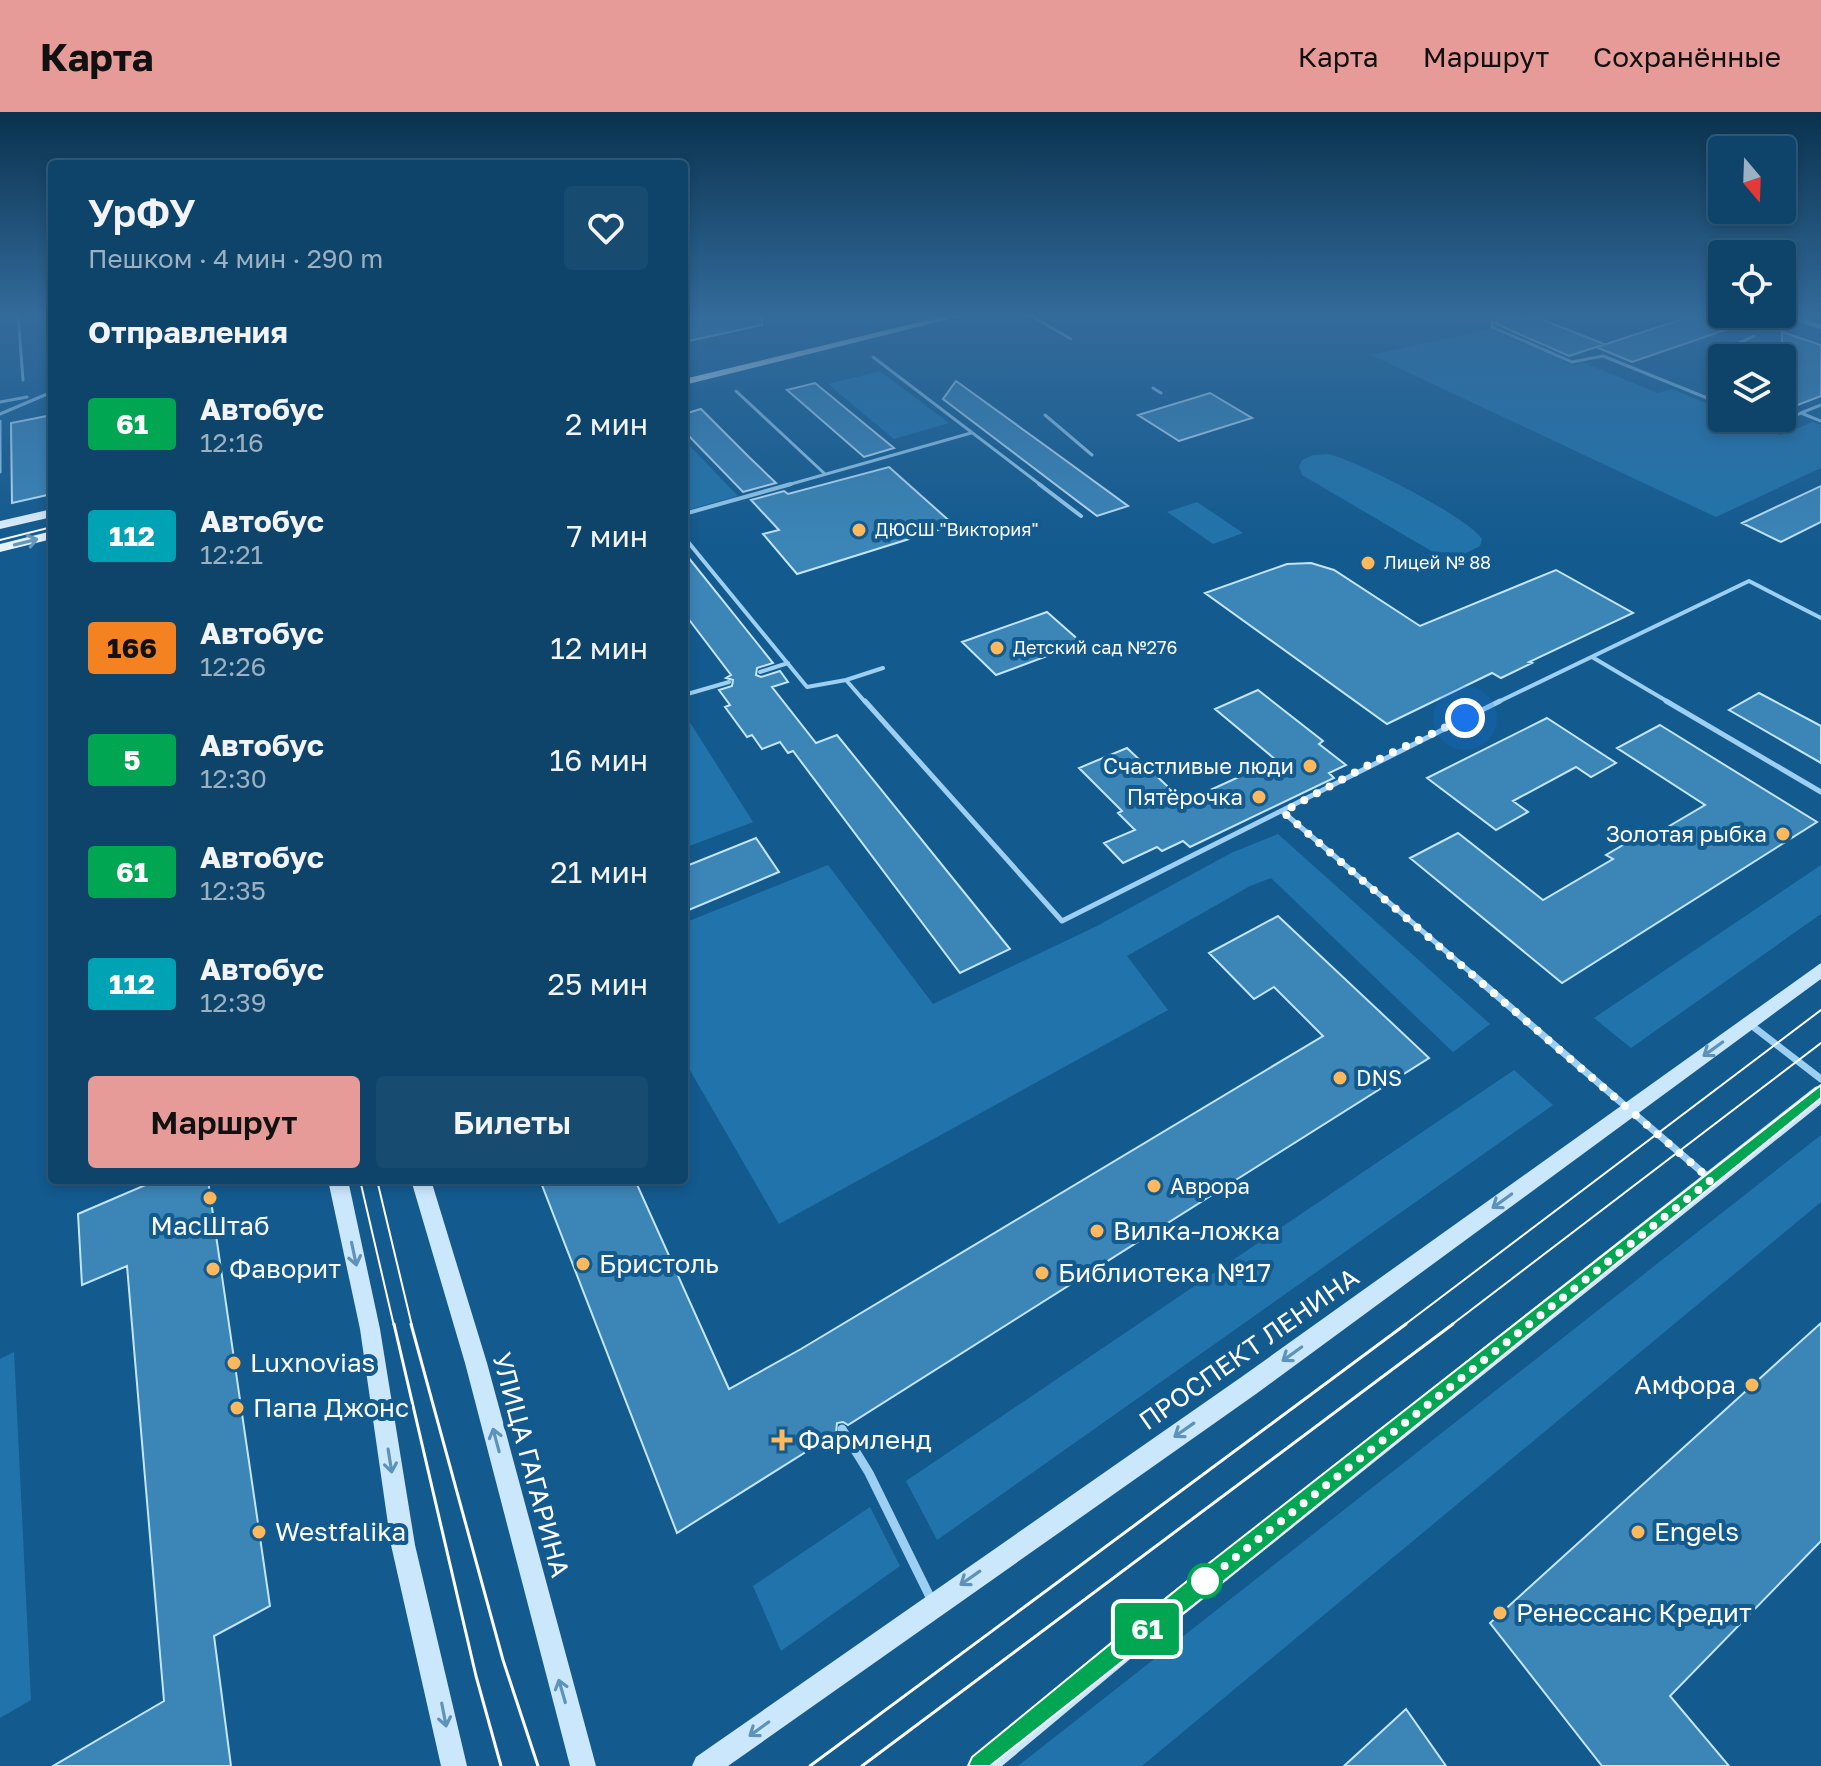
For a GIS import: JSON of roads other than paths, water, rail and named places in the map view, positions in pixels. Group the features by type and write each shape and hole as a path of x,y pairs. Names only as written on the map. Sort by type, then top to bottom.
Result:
{"main road":[{"path":"0,525 48,514"},
{"path":"0,548 48,536"},
{"name":"ПРОСПЕКТ ЛЕНИНА","path":"705,1766 1248,1386 1821,970"},
{"path":"981,1766 1216,1573 1821,1093"},
{"path":"339,1184 370,1329 403,1545 454,1766"},
{"name":"УЛИЦА ГАГАРИНА","path":"422,1184 476,1363 583,1766"}],"lane":[{"path":"736,391 825,474"},
{"path":"917,391 1081,516"},
{"path":"0,402 48,393"},
{"path":"0,414 21,404 27,397"},
{"path":"1796,415 1821,405"},
{"path":"1801,413 1821,421"},
{"path":"1045,415 1092,455"},
{"path":"0,421 0,472"},
{"path":"688,513 971,433"},
{"path":"688,542 807,687 846,680 883,668"},
{"path":"846,680 1062,921 1283,812 1383,757 1749,581 1821,618"},
{"path":"1592,657 1821,792"},
{"path":"760,672 788,663"},
{"path":"688,694 729,682"},
{"path":"1283,812 1711,1180"},
{"path":"1748,1023 1821,1079"},
{"path":"842,1429 869,1473 934,1604"}],"tram line":[{"path":"0,540 48,528"},
{"path":"1403,1326 1821,1010"},
{"path":"1450,1326 1821,1043"},
{"path":"361,1184 394,1326"},
{"path":"378,1184 412,1326"},
{"path":"394,1324 476,1676 501,1766"},
{"path":"411,1324 503,1660 538,1766"},
{"path":"810,1766 1406,1324"},
{"path":"862,1766 1453,1324"}],"place":[{"name":"ДЮСШ \"Виктория\"","path":"859,530"},
{"name":"Лицей № 88","path":"1368,563"},
{"name":"Детский сад №276","path":"997,648"},
{"name":"Счастливые люди","path":"1310,766"},
{"name":"Пятёрочка","path":"1259,797"},
{"name":"Золотая рыбка","path":"1783,834"},
{"name":"DNS","path":"1340,1078"},
{"name":"Аврора","path":"1154,1186"},
{"name":"МасШтаб","path":"210,1198"},
{"name":"Вилка-ложка","path":"1097,1231"},
{"name":"Бристоль","path":"583,1264"},
{"name":"Фаворит","path":"213,1269"},
{"name":"Библиотека №17","path":"1042,1273"},
{"name":"Luxnovias","path":"234,1363"},
{"name":"Амфора","path":"1752,1385"},
{"name":"Папа Джонс","path":"237,1408"},
{"name":"Фармленд","path":"782,1440"},
{"name":"Westfalika","path":"259,1532"},
{"name":"Engels","path":"1638,1532"},
{"name":"Ренессанс Кредит","path":"1500,1613"}]}
